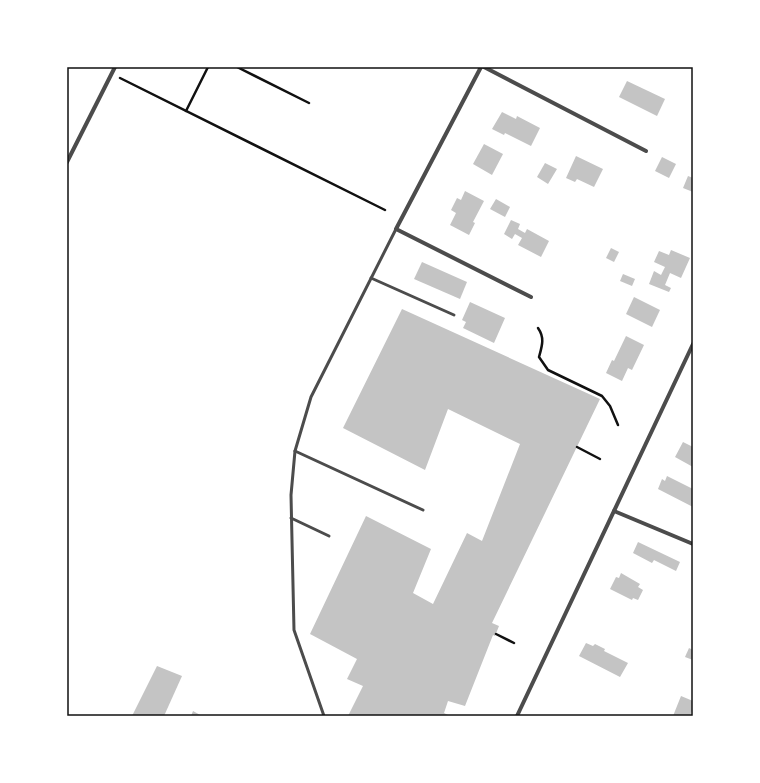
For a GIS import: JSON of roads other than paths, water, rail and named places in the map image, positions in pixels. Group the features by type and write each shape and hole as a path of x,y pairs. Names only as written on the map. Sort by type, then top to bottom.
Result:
{"street":[{"path":"67,162 115,67"},
{"path":"530,297 396,230 483,67 646,151"},
{"path":"517,716 693,344"},
{"path":"614,511 693,544"}],"lane":[{"path":"324,716 294,630 291,495 295,451 311,397 396,230"},
{"path":"371,278 454,315"},
{"path":"295,451 423,510"},
{"path":"291,518 329,536"}]}
